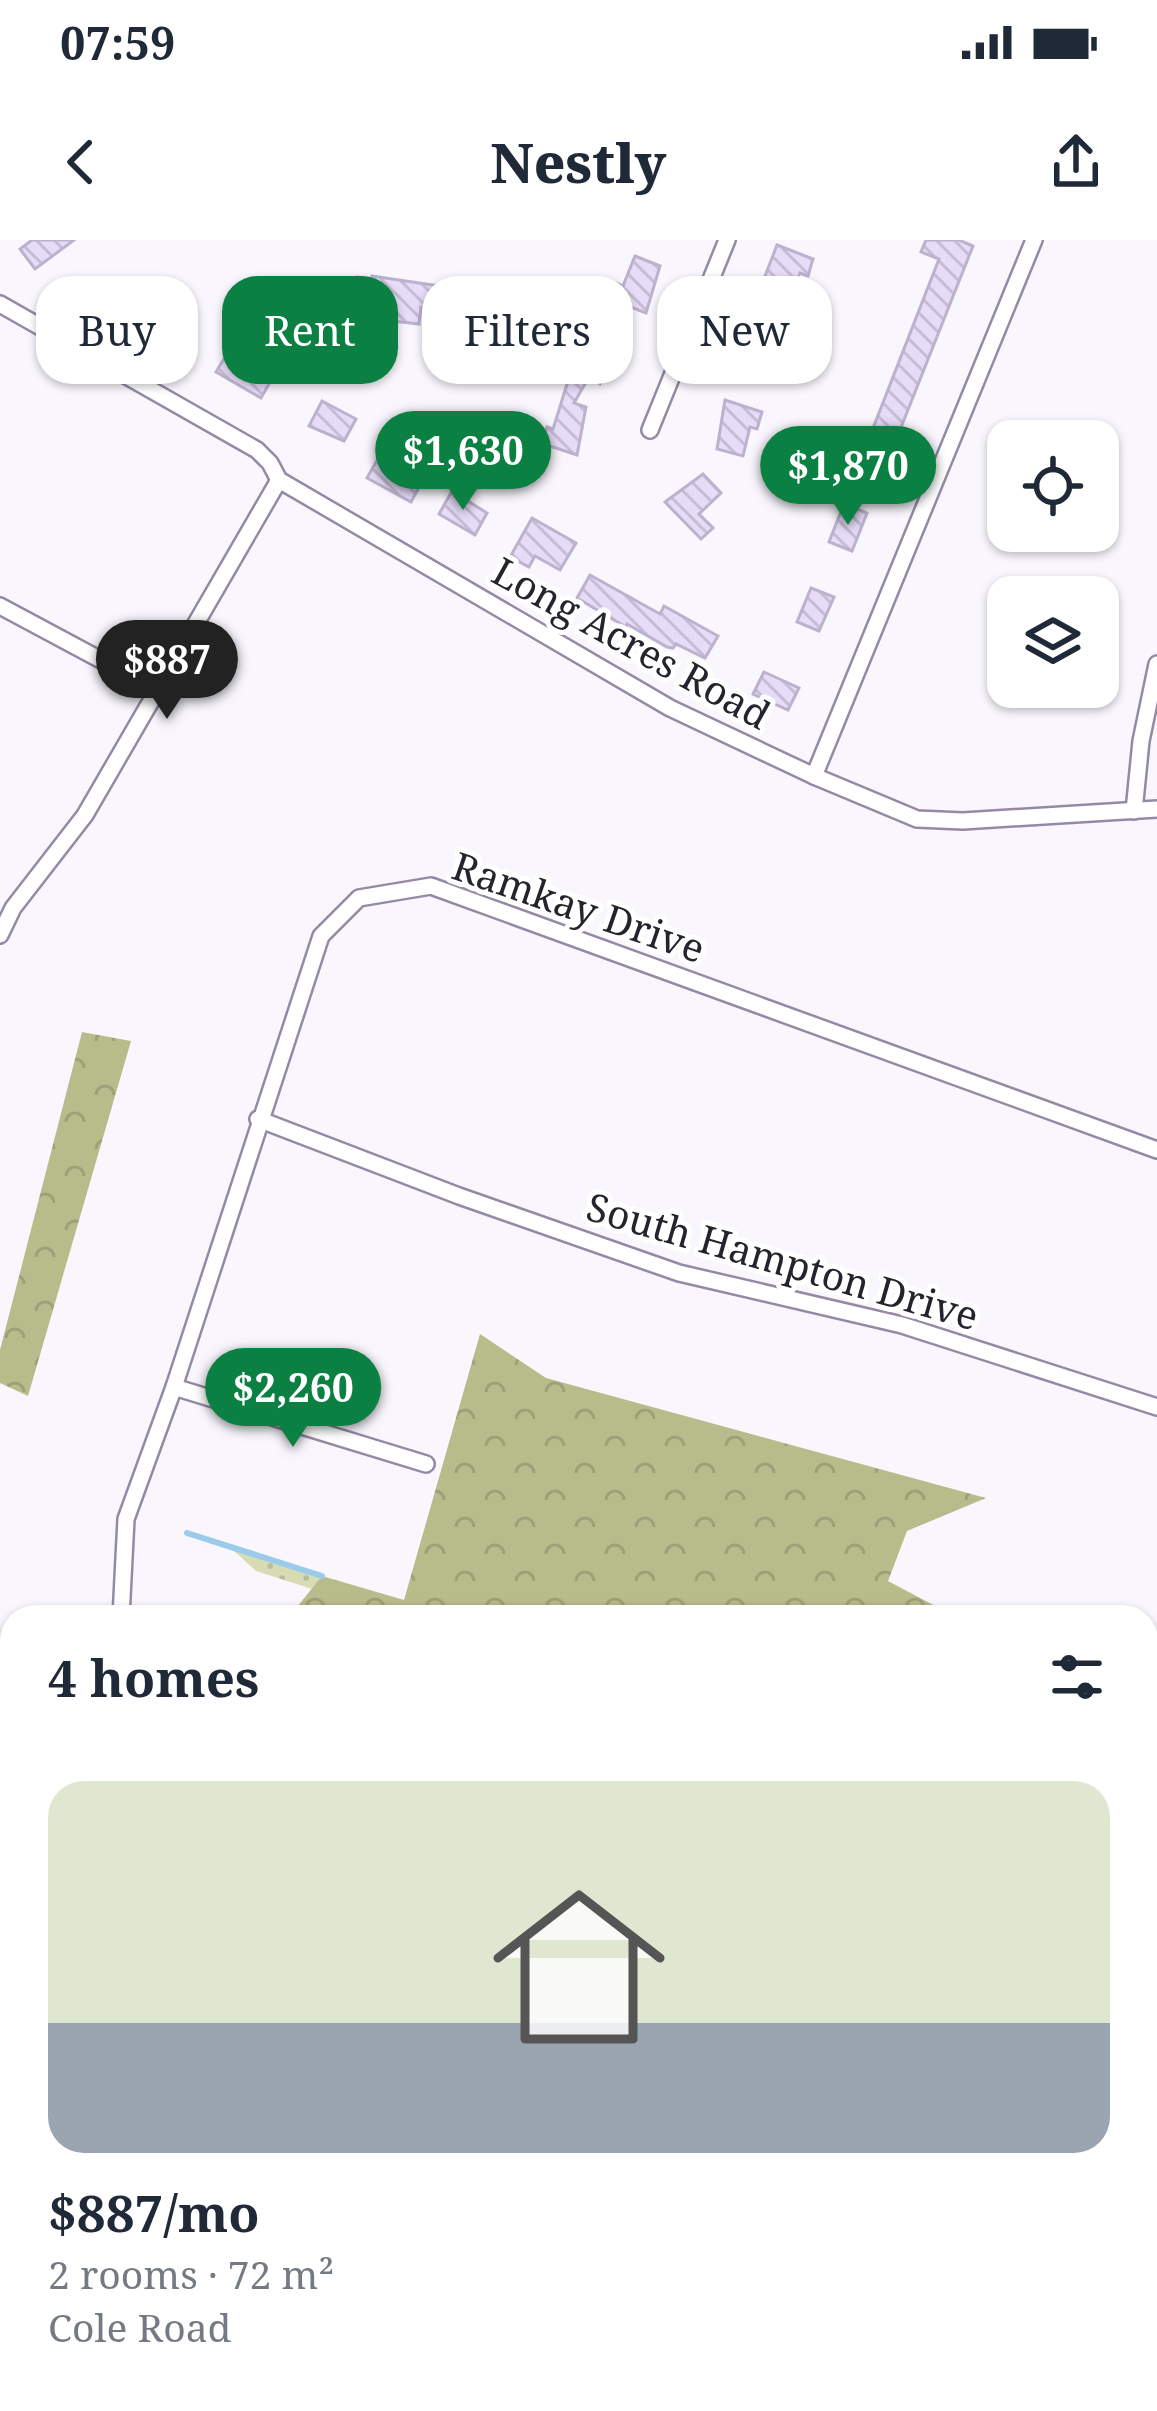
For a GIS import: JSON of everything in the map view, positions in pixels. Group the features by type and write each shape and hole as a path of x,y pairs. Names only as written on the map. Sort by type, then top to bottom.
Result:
{"street":[{"path":"650,430 727,240"},
{"path":"814,776 1034,240"},
{"name":"Long Acres Road","path":"0,304 257,451 279,480 670,708 814,776 917,819 962,821 1157,809"},
{"path":"0,935 13,908 85,815 279,480"},
{"path":"0,607 157,690"},
{"path":"1135,811 1141,741 1157,664"},
{"name":"Ramkay Drive","path":"122,1605 126,1519 174,1387 258,1119 321,936 359,898 431,886 1157,1150"},
{"name":"South Hampton Drive","path":"258,1119 679,1273 902,1325 1157,1407"},
{"path":"174,1387 426,1464"}],"green space":[{"path":"82,1032 131,1041 28,1396 0,1383 0,1350"},
{"path":"480,1334 546,1378 986,1498 907,1531 888,1581 933,1605 299,1605 322,1576 404,1600"},
{"path":"231,1548 322,1576 312,1589 256,1571"}],"building":[{"path":"32,240 74,240 35,269 20,249"},
{"path":"926,240 959,240 973,246 894,445 870,436 939,259 921,252"},
{"path":"777,245 813,259 808,276 765,276"},
{"path":"635,256 660,266 646,313 633,308 633,276 627,276"},
{"path":"398,280 422,283 419,324 398,322"},
{"path":"237,384 269,384 261,398"},
{"path":"567,384 585,384 574,403 586,407 577,455 541,443 547,427 553,429"},
{"path":"725,400 762,412 757,429 750,427 743,456 717,449"},
{"path":"322,401 356,419 344,441 309,426"},
{"path":"402,444 420,454 410,473 423,480 411,502 367,478 380,455 392,461"},
{"path":"703,474 721,493 699,514 713,528 701,539 665,502"},
{"path":"452,491 487,513 475,535 439,514"},
{"path":"844,504 867,513 852,551 829,542"},
{"path":"532,518 576,543 560,570 535,556 529,567 510,557"},
{"path":"590,575 660,614 664,606 718,636 705,658 676,644 667,647 577,598"},
{"path":"811,588 834,597 819,631 797,622"},
{"path":"764,672 799,688 788,710 753,694"}],"waterway":[{"path":"187,1533 322,1576"}]}
